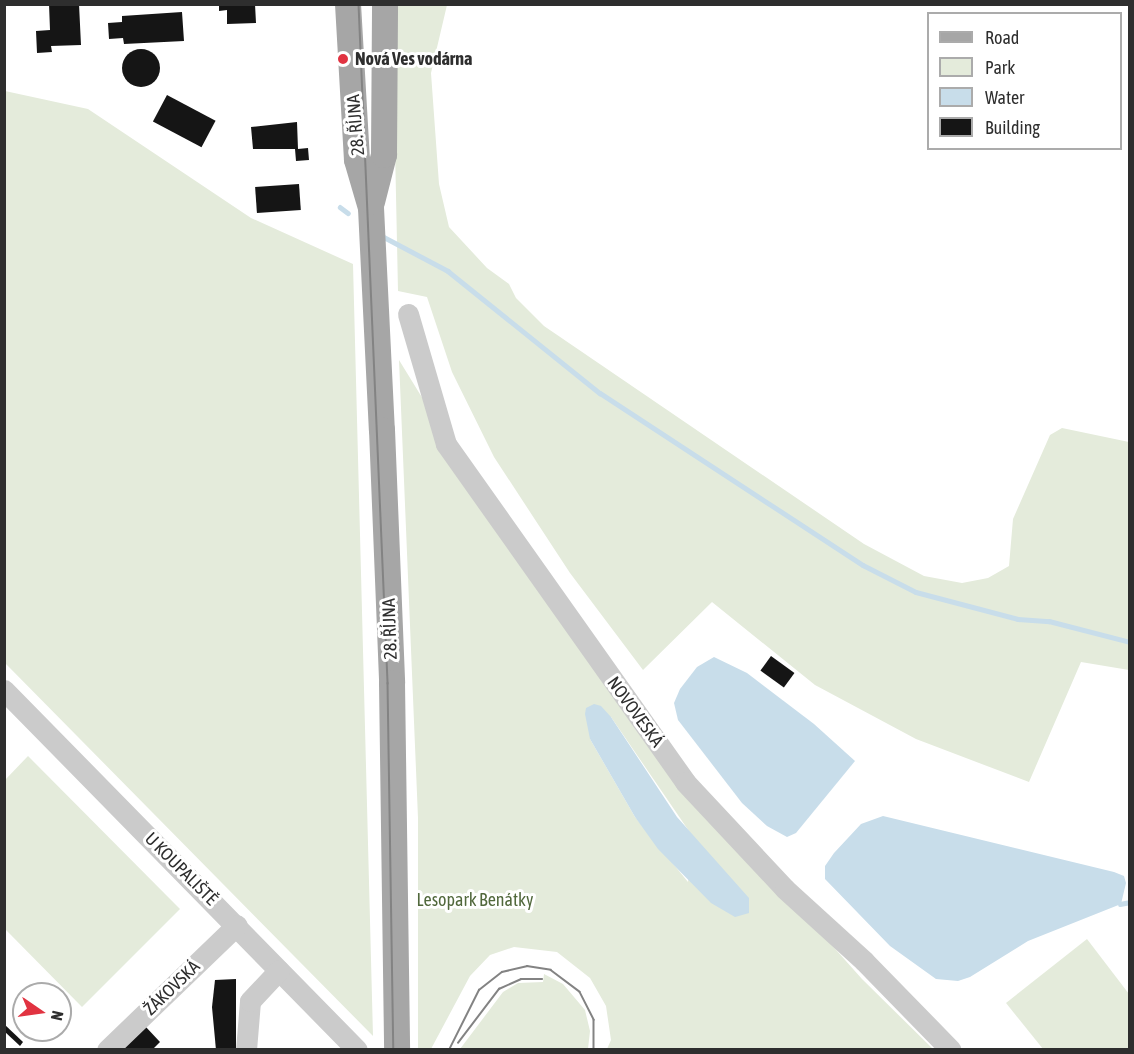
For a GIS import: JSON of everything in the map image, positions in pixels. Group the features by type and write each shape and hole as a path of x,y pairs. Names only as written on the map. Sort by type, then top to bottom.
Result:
{"main road":[{"name":"28. ŘÍJNA","path":"348,4 357,160 371,208 373,245 392,683 397,1050"},
{"name":"28. ŘÍJNA","path":"371,208 384,155 385,4"}],"street":[{"name":"NOVOVESKÁ","path":"408,314 446,444 685,782 784,889 864,961 951,1050"},
{"name":"U KOUPALIŠTĚ","path":"4,690 279,969 342,1044"},
{"name":"ŽÁKOVSKÁ","path":"107,1050 237,926"},
{"path":"246,1050 250,1002 279,969"}],"green space":[{"path":"392,5 447,5 431,73 439,184 449,227 487,268 509,284 516,298 544,326 864,544 924,576 962,583 988,578 1009,566 1013,519 1050,435 1062,428 1129,442 1129,670 1081,662 1029,782 916,739 815,685 712,602 643,670 570,573 494,457 452,372 427,297 398,291"},
{"path":"5,91 88,109 251,218 353,264 373,1036 5,663"},
{"name":"Lesopark Benátky","path":"399,360 533,578 684,779 862,979 933,1049 607,1049 611,1040 606,1006 590,978 557,952 514,947 490,955 470,976 431,1049 418,1049 418,818","holes":["611,717 693,837 688,882 635,817 590,739"]},
{"path":"28,756 180,909 82,1007 72,997 72,982 57,982 5,929 5,780"},
{"path":"1087,939 1129,994 1129,1049 1043,1049 1006,1003"},
{"path":"544,974 563,984 585,1010 590,1031 588,1049 460,1049 503,992 518,983 543,982"}],"water":[{"path":"714,657 747,673 814,724 855,761 796,833 787,837 767,826 742,803 678,720 674,703 680,689 697,667"},
{"path":"594,704 601,706 611,717 677,817 749,898 749,913 735,917 711,903 658,849 635,817 590,739 585,714 586,708"},
{"path":"883,816 1114,872 1124,876 1126,883 1121,904 1028,941 970,977 958,981 936,979 890,946 825,879 825,866 834,853 861,824"}],"building":[{"path":"49,4 79,4 81,45 51,46 52,52 37,53 36,31 50,30"},
{"path":"219,4 255,4 256,23 227,24 227,10 219,11"},
{"path":"182,12 184,41 124,44 123,38 109,39 108,23 122,22 122,16"},
{"path":"141,49 154,55 160,68 154,81 141,87 128,81 122,68 128,55"},
{"path":"167,95 216,121 201,147 153,121"},
{"path":"297,122 298,149 308,148 309,160 296,161 295,149 253,149 251,127"},
{"path":"299,184 301,210 257,213 255,187"},
{"path":"771,656 794,673 784,688 760,671"},
{"path":"236,979 236,1050 216,1050 212,1007 215,980"},
{"path":"4,1024 12,1032 12,1038 4,1031"},
{"path":"145,1026 160,1042 152,1050 120,1050"}],"waterway":[{"path":"340,207 348,213"},
{"path":"382,236 448,271 600,393 863,565 916,592 1018,619 1049,621 1130,642"},
{"path":"1120,904 1130,902"}],"tram line":[{"path":"359,4 388,683 394,1050"},
{"path":"449,1050 479,990 502,972 527,966 551,970 580,992 594,1020 594,1050"},
{"path":"458,1043 499,989 521,979 542,979"}],"place":[{"name":"Nová Ves vodárna","path":"343,59"}]}
